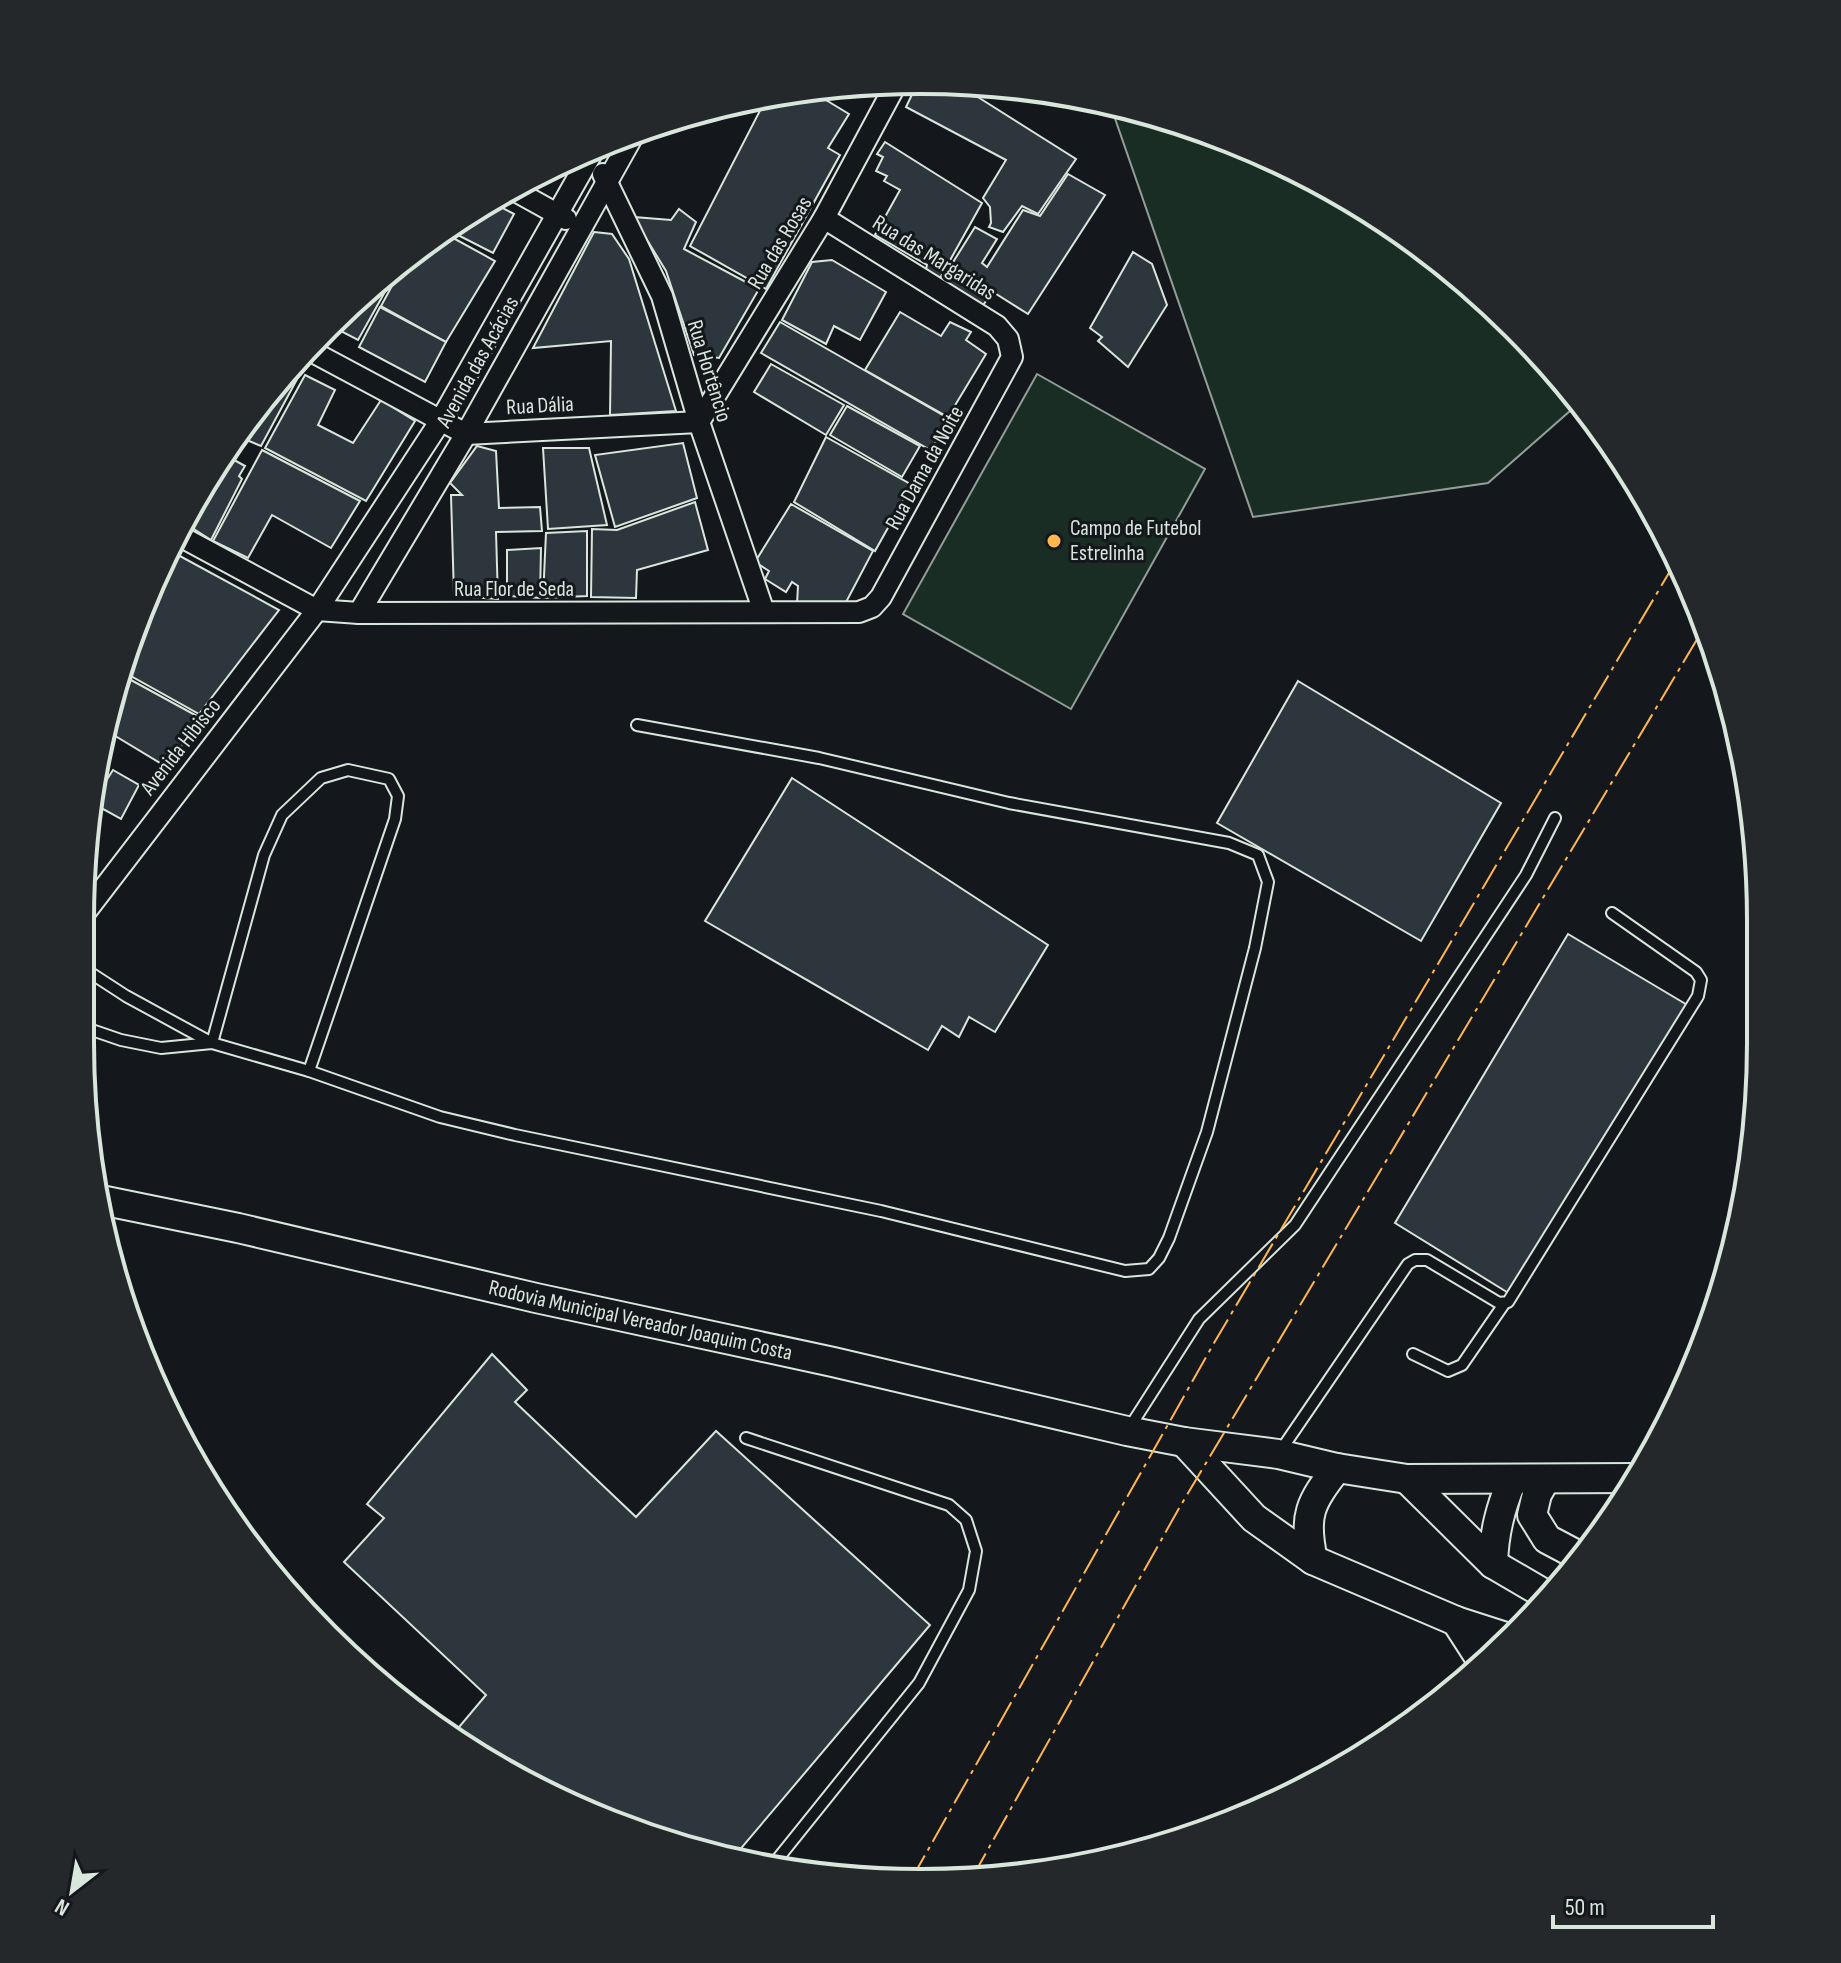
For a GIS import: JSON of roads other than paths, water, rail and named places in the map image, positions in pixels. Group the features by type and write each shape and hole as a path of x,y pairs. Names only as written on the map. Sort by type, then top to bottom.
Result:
{"main road":[{"name":"Rodovia Municipal Vereador Joaquim Costa","path":"110,1202 833,1362 1127,1431 1278,1454 1337,1468 1407,1479"},
{"path":"1184,1442 1254,1518 1313,1560 1456,1621 1497,1634"},
{"path":"1313,1560 1307,1533 1310,1509 1317,1494 1337,1468"},
{"path":"1407,1479 1622,1478"},
{"path":"1407,1479 1493,1564 1539,1591"},
{"path":"1493,1564 1499,1511 1512,1480"},
{"path":"1545,1480 1537,1494 1532,1515 1547,1539 1571,1552"},
{"path":"1456,1621 1477,1653"}],"street":[{"name":"Rua das Rosas","path":"699,422 824,218 890,95"},
{"name":"Avenida das Acácias","path":"359,613 466,434 625,149"},
{"name":"Rua Hortêncio","path":"598,160 662,296 699,422 764,612"},
{"name":"Avenida das Acácias","path":"317,610 441,420 585,166"},
{"path":"524,196 581,227"},
{"name":"Rua das Margaridas","path":"824,218 997,326 1008,339 1009,347"},
{"name":"Rua Dama da Noite","path":"872,607 881,597 1008,367 1012,357 1009,347"},
{"path":"318,355 466,434"},
{"name":"Rua Dália","path":"466,434 699,422"},
{"name":"Rua Flor de Seda","path":"187,540 317,610 359,613 859,612 872,607"},
{"name":"Avenida Hibisco","path":"95,900 317,610"}],"lane":[{"path":"94,975 212,1043 309,1071 440,1117 881,1211 1125,1271 1149,1269 1159,1258 1169,1238 1207,1132 1255,948 1268,882 1258,855 1229,843 1009,803 819,758 637,725"},
{"path":"212,1043 264,855 282,815 321,778 348,770 389,779 398,796 395,819 309,1071"},
{"path":"1127,1431 1199,1319 1295,1225 1526,875 1555,818"},
{"path":"1413,1354 1448,1371 1462,1365 1508,1302 1698,996 1701,980 1696,972 1612,913"},
{"path":"94,1031 161,1048 212,1043"},
{"path":"1278,1454 1408,1264 1415,1260 1427,1260 1504,1304"},
{"path":"746,1438 949,1505 966,1520 976,1551 969,1590 919,1683 780,1856"}],"place":[{"name":"Campo de Futebol Estrelinha","path":"1054,541"}]}
